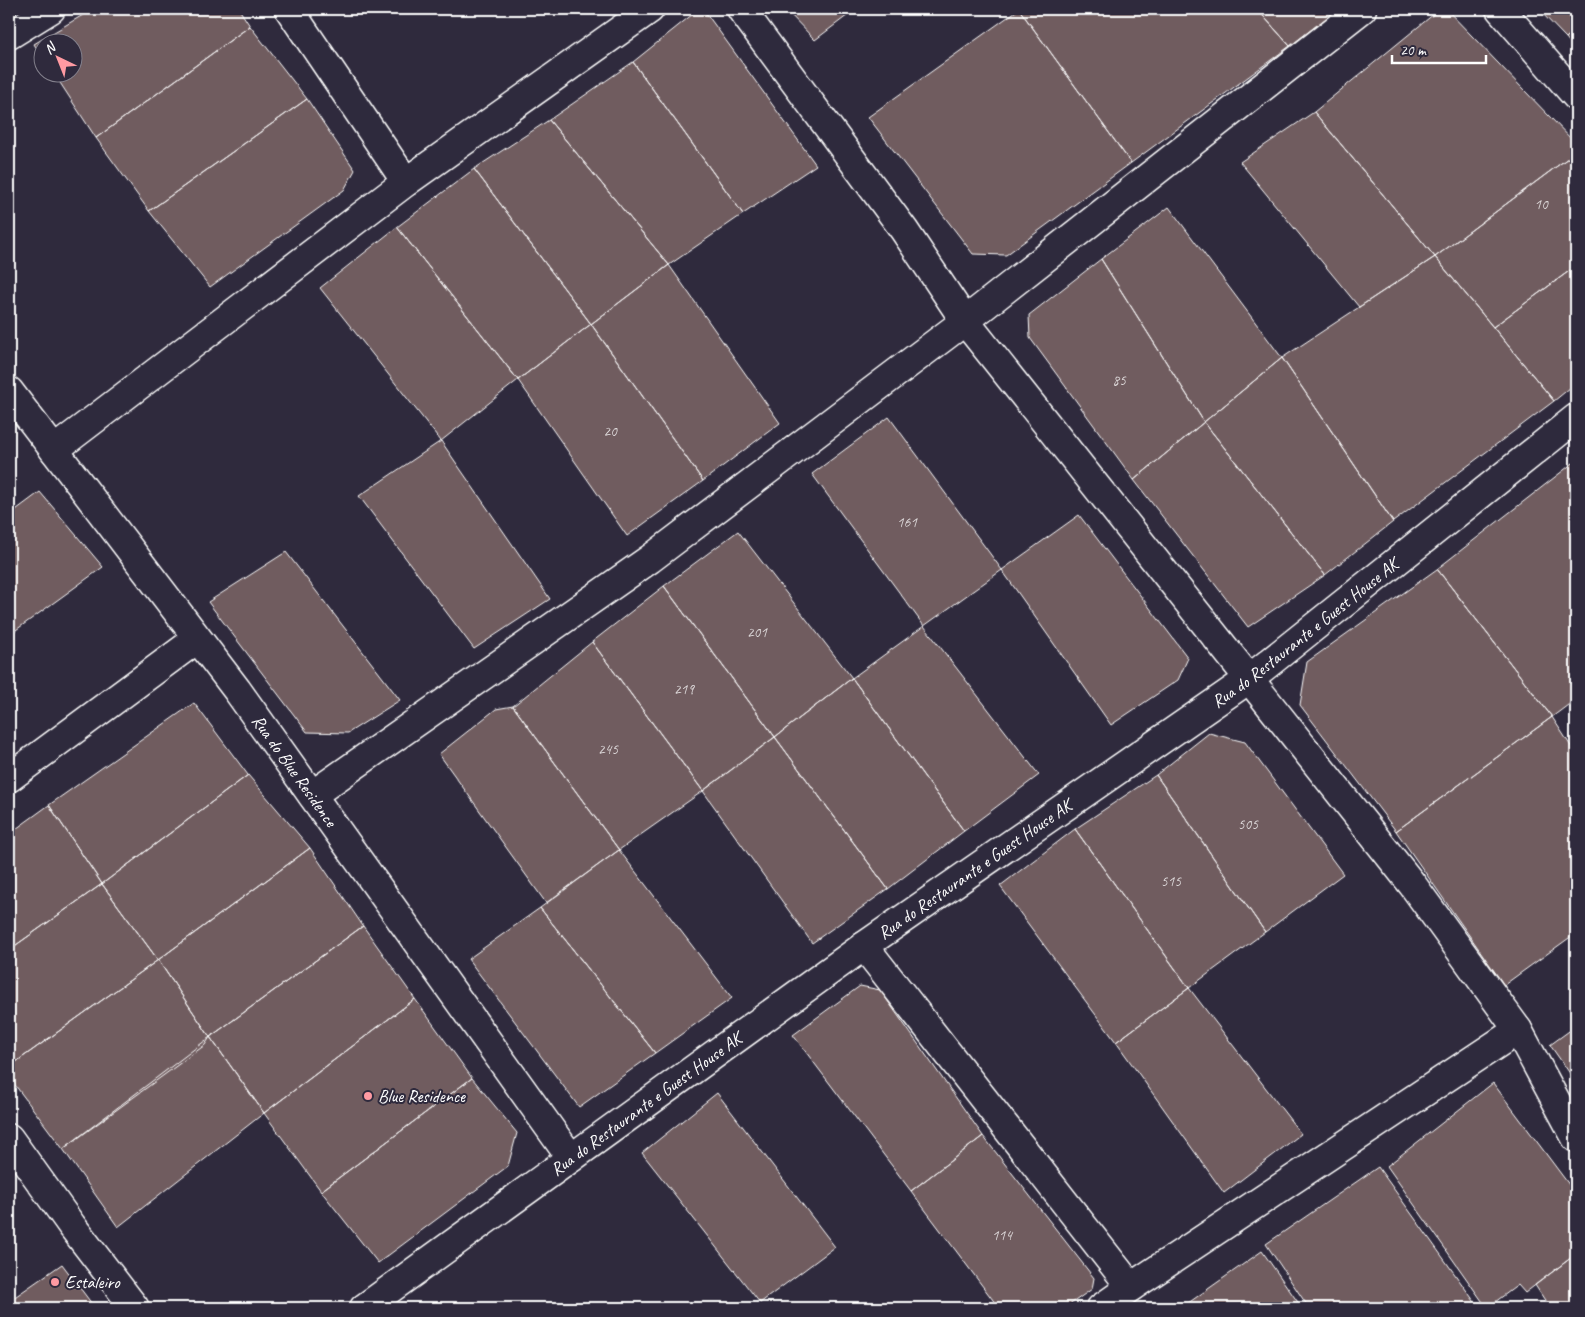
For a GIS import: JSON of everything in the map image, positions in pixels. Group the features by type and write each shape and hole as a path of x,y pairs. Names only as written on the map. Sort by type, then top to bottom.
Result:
{"street":[{"path":"12,27 51,9"},
{"path":"289,9 406,182"},
{"path":"54,450 406,182 650,9"},
{"path":"741,9 904,230 965,321 1412,884 1518,1030 1576,1138"},
{"path":"312,795 650,559 965,321 1362,9"},
{"path":"1500,9 1576,96"},
{"name":"Rua do Blue Residence","path":"9,391 237,690 571,1158"},
{"name":"Rua do Restaurante e Guest House AK","path":"364,1308 864,946 1249,679 1576,418"},
{"path":"9,778 198,639"},
{"path":"864,946 1131,1287"},
{"path":"1101,1308 1518,1030"},
{"path":"9,1138 72,1226 135,1308"}],"building":[{"path":"93,9 239,9 250,26 96,138 60,82 82,82 82,32 54,32"},
{"path":"785,9 856,9 815,40"},
{"path":"1019,9 1131,163 1006,255 973,254 868,117"},
{"path":"1019,9 1257,9 1290,46 1131,163"},
{"path":"1257,9 1338,9 1290,46"},
{"path":"1440,9 1446,9 1576,144 1576,152 1435,257 1314,112"},
{"path":"1538,9 1576,9 1576,29 1566,38"},
{"path":"698,10 706,13 816,165 743,214 633,62"},
{"path":"250,26 307,99 149,211 96,138"},
{"path":"1576,29 1576,50 1566,38"},
{"path":"633,62 743,214 669,265 549,120"},
{"path":"307,99 355,170 344,190 210,287 149,211"},
{"path":"1314,112 1435,257 1359,307 1240,162"},
{"path":"549,120 669,265 591,324 474,169"},
{"path":"1576,152 1576,266 1493,327 1435,257"},
{"path":"474,169 591,324 518,380 397,227"},
{"path":"1169,207 1282,358 1204,422 1101,259"},
{"path":"397,227 518,380 441,441 320,288"},
{"path":"1435,257 1554,401 1393,522 1282,358"},
{"path":"1101,259 1204,422 1134,480 1030,338 1029,315"},
{"path":"669,265 780,423 703,481 591,324"},
{"path":"1576,266 1576,383 1554,401 1493,327"},
{"path":"591,324 703,481 627,536 518,380"},
{"path":"1282,358 1393,522 1325,575 1204,422"},
{"path":"889,417 1002,570 924,626 812,474"},
{"path":"1204,422 1325,575 1248,627 1134,480"},
{"path":"441,441 550,599 474,649 359,496"},
{"path":"1573,463 1576,464 1576,699 1552,717 1437,569"},
{"path":"40,492 103,567 9,635 9,515"},
{"path":"1079,515 1188,658 1178,680 1111,725 1002,570"},
{"path":"738,531 852,678 775,737 664,586"},
{"path":"286,552 400,700 348,733 307,732 208,602"},
{"path":"1437,569 1552,717 1396,831 1300,705 1307,662"},
{"path":"664,586 775,737 703,791 592,642"},
{"path":"924,626 1039,775 964,831 852,678"},
{"path":"592,642 703,791 619,850 513,706"},
{"path":"852,678 964,831 888,889 775,737"},
{"path":"194,703 248,775 102,884 49,805"},
{"path":"513,706 619,850 546,903 439,754 496,709"},
{"path":"1552,717 1576,754 1576,933 1504,985 1396,831"},
{"path":"1209,733 1245,742 1343,874 1265,932 1156,775"},
{"path":"775,737 888,889 812,943 703,791"},
{"path":"248,775 310,848 158,960 102,884"},
{"path":"1156,775 1265,932 1189,988 1075,829"},
{"path":"49,805 102,884 9,950 9,834"},
{"path":"1075,829 1189,988 1116,1042 1000,886"},
{"path":"310,848 363,926 210,1037 158,960"},
{"path":"619,850 732,998 655,1053 540,908"},
{"path":"102,884 158,960 9,1067 9,950"},
{"path":"540,908 655,1053 579,1107 468,959"},
{"path":"363,926 415,999 264,1113 210,1037"},
{"path":"158,960 210,1037 205,1045 63,1149 9,1077 9,1067"},
{"path":"860,986 880,990 983,1136 911,1191 793,1035"},
{"path":"1189,988 1301,1134 1224,1193 1116,1042"},
{"name":"Blue Residence","path":"415,999 472,1078 321,1191 264,1113"},
{"path":"1576,1026 1576,1082 1550,1045"},
{"path":"210,1037 264,1113 118,1227 63,1149"},
{"path":"472,1078 517,1133 508,1166 378,1263 321,1191"},
{"path":"1493,1083 1576,1194 1576,1254 1525,1293 1518,1285 1487,1308 1387,1166"},
{"path":"717,1093 835,1247 760,1303 642,1153"},
{"path":"983,1136 1094,1278 1092,1289 1065,1308 999,1308 911,1191"},
{"path":"1378,1167 1479,1308 1309,1308 1266,1244"},
{"path":"1262,1251 1302,1308 1186,1308 1184,1306"},
{"path":"1576,1254 1576,1308 1550,1308 1535,1285"},
{"name":"Estaleiro","path":"62,1264 95,1308 9,1308 9,1301"}],"place":[{"name":"Blue Residence","path":"368,1096"},
{"name":"Estaleiro","path":"55,1282"}]}
